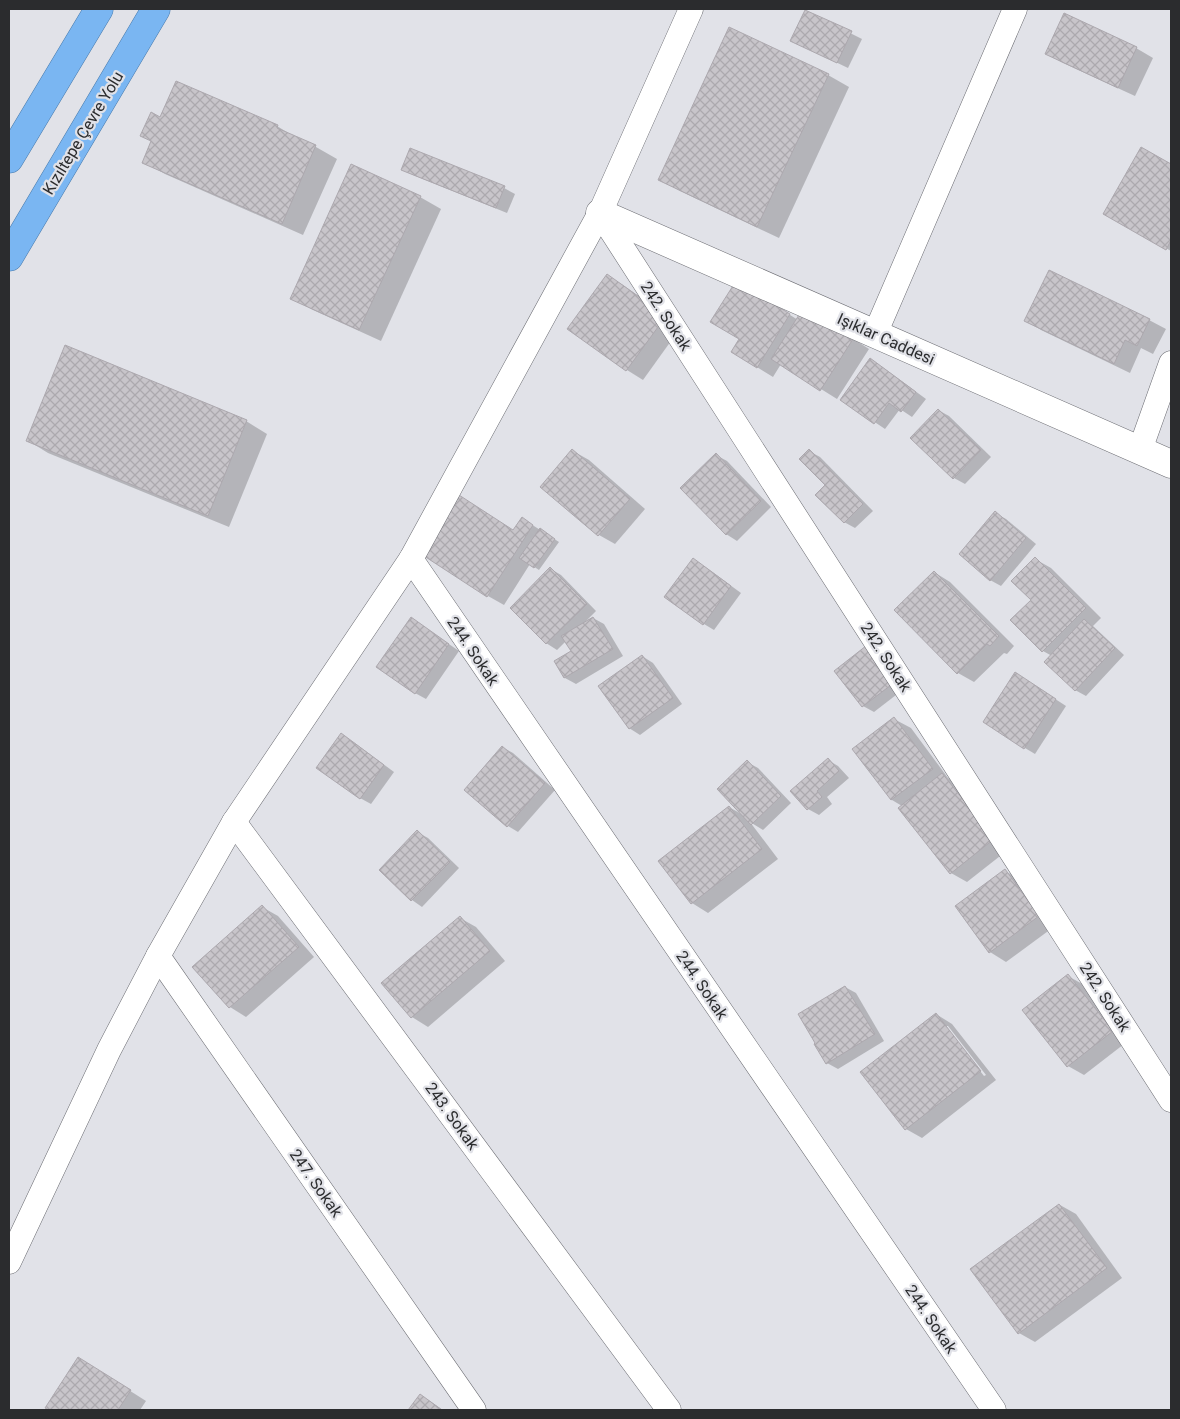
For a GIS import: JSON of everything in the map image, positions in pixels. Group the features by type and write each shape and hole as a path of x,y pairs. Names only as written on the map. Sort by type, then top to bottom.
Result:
{"highway":[{"path":"9,159 98,9"},
{"name":"Kızıltepe Çevre Yolu","path":"9,257 156,9"}],"street":[{"path":"9,1262 108,1050 158,956 234,822 411,559 600,213 691,9"},
{"path":"875,334 1015,9"},
{"name":"Işıklar Caddesi","path":"600,213 1171,464"},
{"name":"242. Sokak","path":"600,213 1171,1100"},
{"path":"1140,450 1171,363"},
{"name":"244. Sokak","path":"411,559 994,1410"},
{"name":"243. Sokak","path":"234,822 669,1410"},
{"name":"247. Sokak","path":"158,956 474,1410"}],"building":[{"path":"805,10 852,31 837,63 790,41"},
{"path":"1064,13 1137,47 1118,88 1045,54"},
{"path":"729,27 829,74 757,227 658,180"},
{"path":"176,81 278,125 277,128 316,145 282,224 142,163 151,141 140,136 151,112 160,117"},
{"path":"1141,147 1171,164 1171,240 1166,250 1103,214"},
{"path":"410,148 505,186 496,208 401,170"},
{"path":"351,164 421,196 359,330 290,299"},
{"path":"1049,270 1150,319 1137,346 1125,340 1114,364 1024,321"},
{"path":"607,274 666,316 626,371 567,329"},
{"path":"736,281 790,314 757,368 731,352 739,339 710,322"},
{"path":"804,307 853,339 820,391 771,359"},
{"path":"65,345 247,420 208,516 26,441"},
{"path":"870,358 916,392 901,412 889,403 874,424 840,400"},
{"path":"938,409 981,450 953,479 910,438"},
{"path":"572,449 630,499 598,536 540,487"},
{"path":"809,449 863,504 844,523 815,495 825,485 799,459"},
{"path":"716,453 761,501 726,535 680,488"},
{"path":"459,495 513,530 522,517 533,525 487,597 421,554"},
{"path":"995,511 1026,538 990,581 959,554"},
{"path":"540,528 555,539 534,568 519,558"},
{"path":"1035,557 1086,608 1042,652 1010,620 1031,600 1011,581"},
{"path":"693,558 731,586 703,625 664,597"},
{"path":"550,567 587,604 546,644 510,608"},
{"path":"934,571 999,636 990,646 987,644 957,674 894,610"},
{"path":"411,617 449,644 415,694 376,667"},
{"path":"593,617 613,649 564,678 554,661 571,651 561,636"},
{"path":"1084,619 1115,648 1075,691 1044,662"},
{"path":"871,642 899,679 862,707 834,671"},
{"path":"642,655 673,698 629,729 598,686"},
{"path":"1015,672 1056,699 1024,749 983,722"},
{"path":"894,717 933,769 891,800 852,749"},
{"path":"341,733 384,765 360,799 316,768"},
{"path":"502,746 545,783 507,827 464,790"},
{"path":"828,758 839,771 817,791 822,797 807,810 790,791"},
{"path":"747,760 781,796 751,825 717,789"},
{"path":"942,773 994,839 950,874 898,808"},
{"path":"729,806 762,849 691,904 658,861"},
{"path":"417,830 450,862 411,901 379,870"},
{"path":"1005,869 1039,916 989,953 955,906"},
{"path":"262,905 299,947 229,1008 192,967"},
{"path":"460,916 490,951 411,1018 381,983"},
{"path":"1068,974 1113,1031 1067,1067 1022,1010"},
{"path":"845,986 875,1034 826,1064 798,1014"},
{"path":"936,1013 981,1071 905,1130 860,1072"},
{"path":"1059,1204 1107,1268 1018,1334 970,1269"},
{"path":"78,1357 131,1390 118,1410 49,1410 45,1408"},
{"path":"420,1394 442,1410 408,1410"}]}
